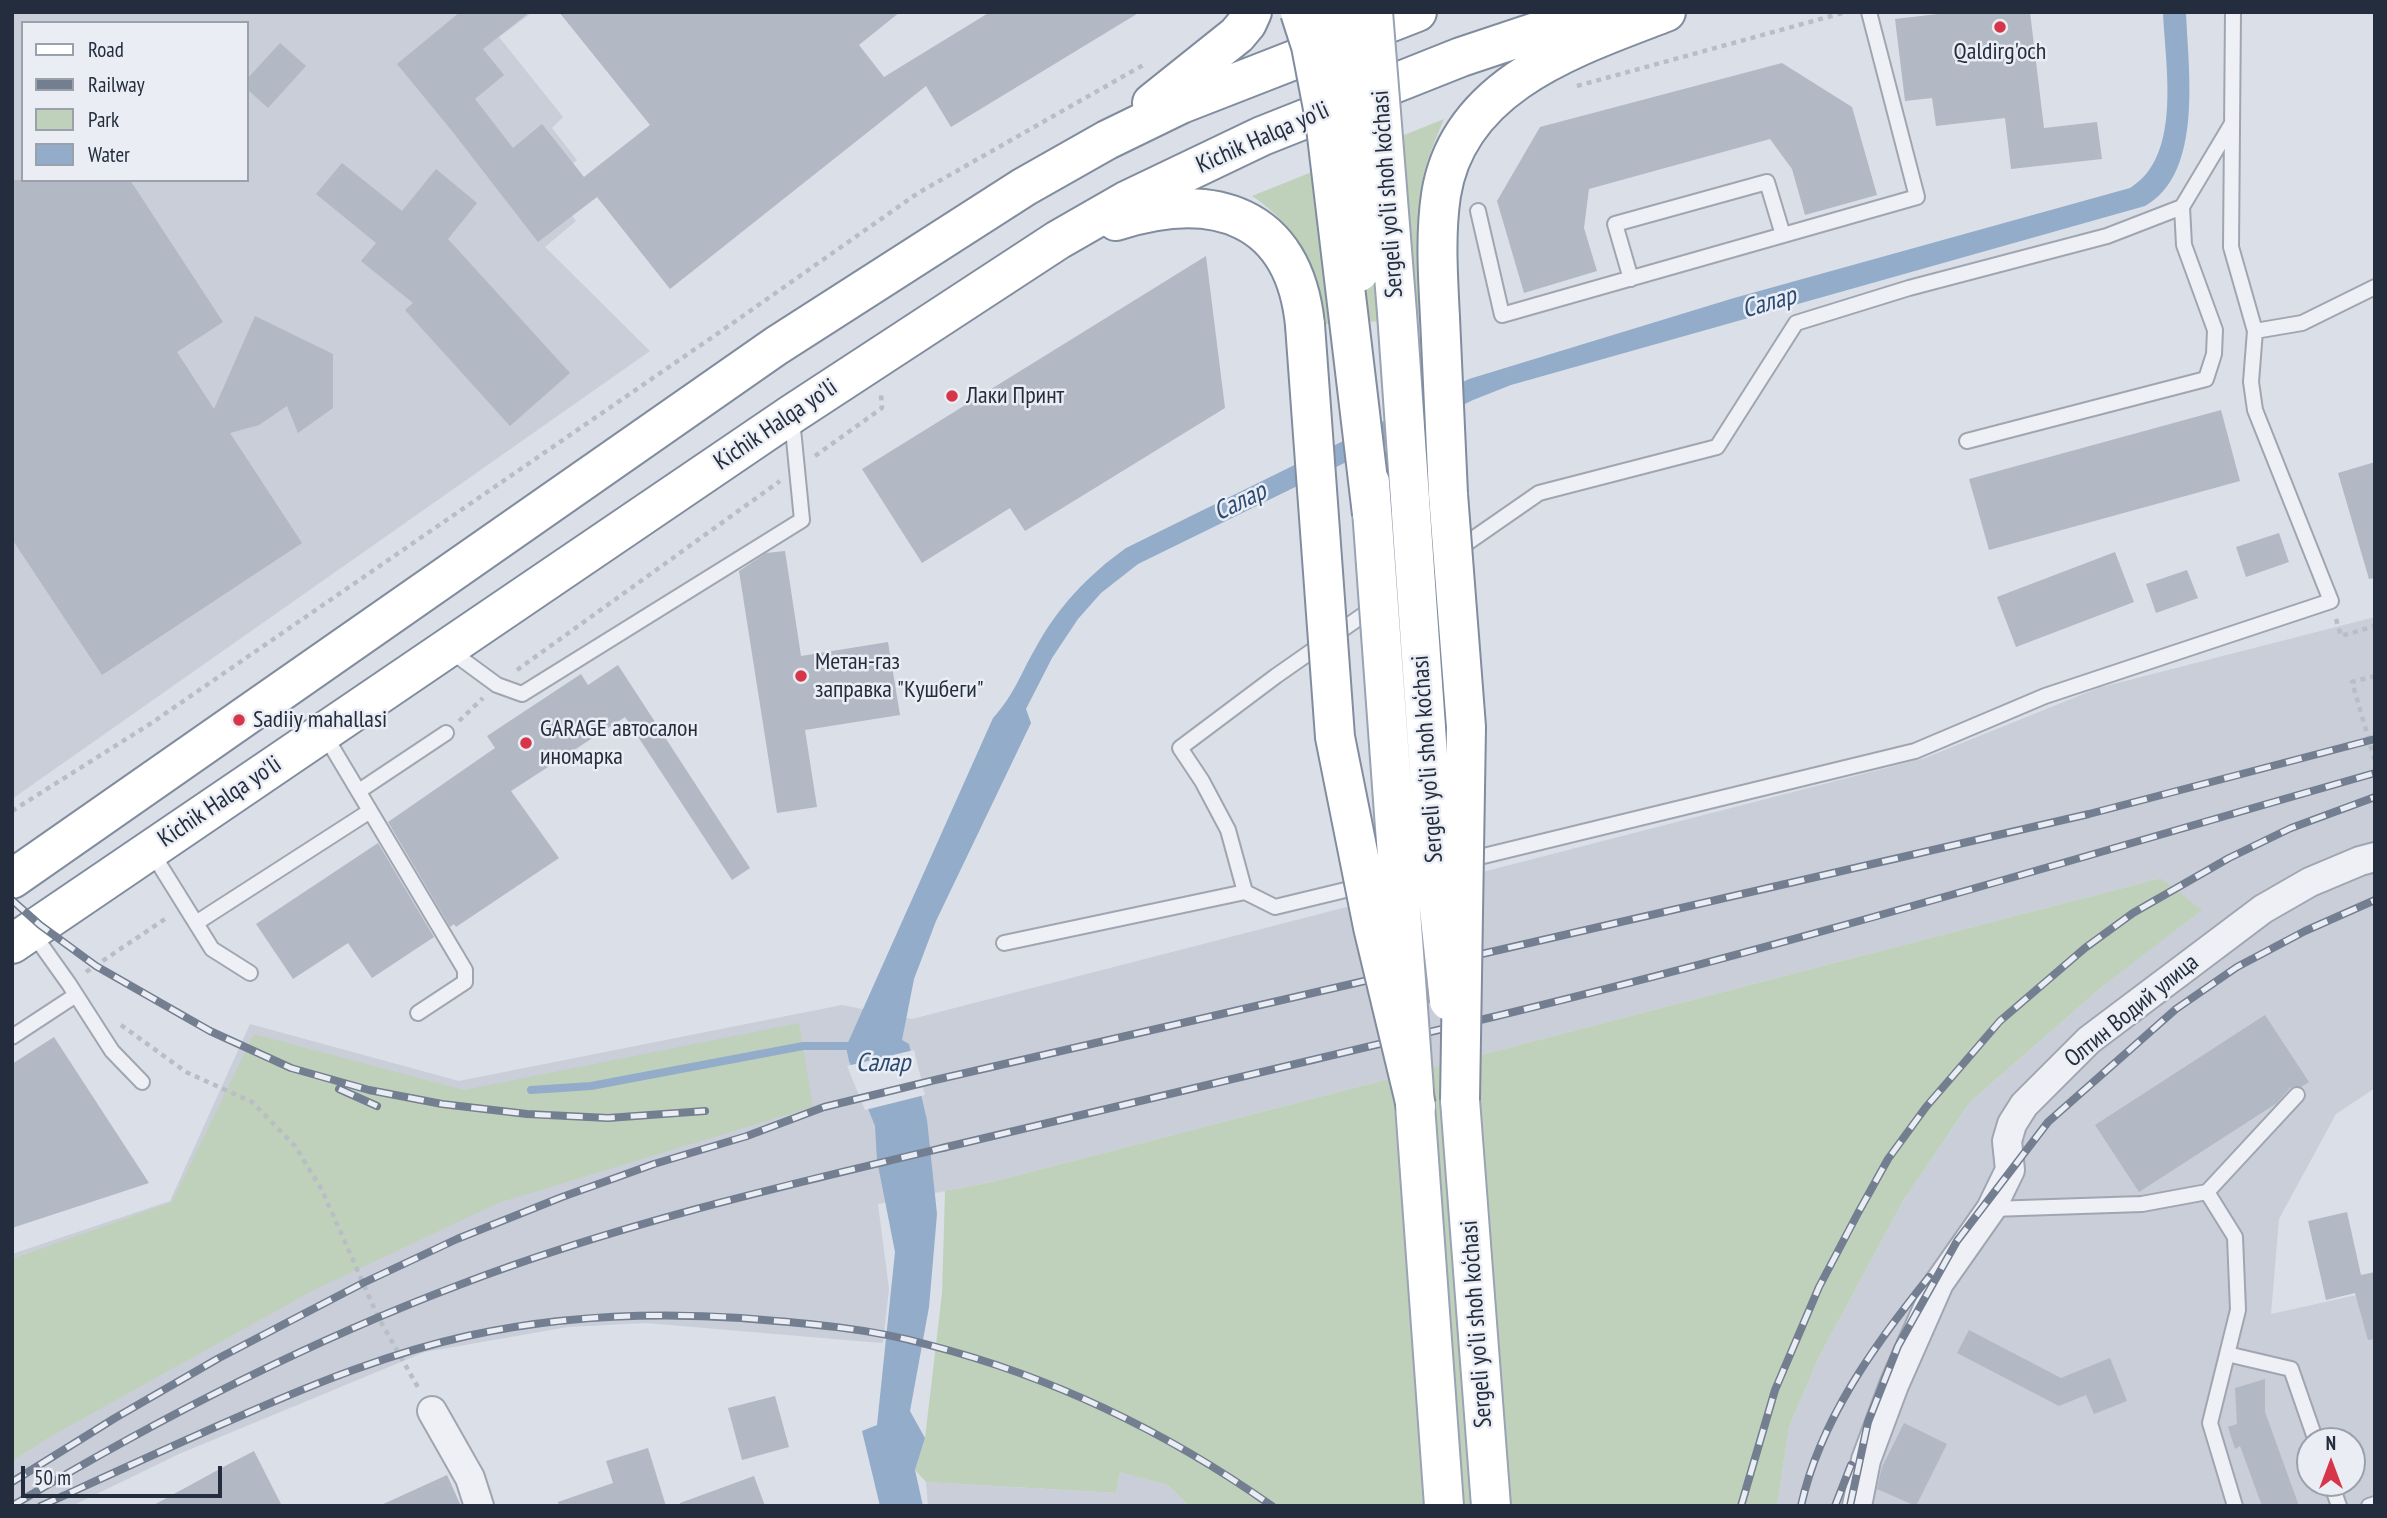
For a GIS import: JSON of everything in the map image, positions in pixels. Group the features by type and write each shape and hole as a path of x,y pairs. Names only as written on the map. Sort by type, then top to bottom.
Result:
{"main road":[{"path":"1107,140 1237,35 1252,12"},
{"path":"1300,12 1311,46 1325,119 1371,514"},
{"name":"Sergeli yo‘li shoh ko‘chasi","path":"1337,12 1354,173 1371,514 1444,1506"},
{"name":"Sergeli yo‘li shoh ko‘chasi","path":"1373,12 1438,899 1460,1100 1490,1506"},
{"path":"12,879 776,346 1024,187 1107,140 1181,104 1417,12"},
{"name":"Kichik Halqa yo'li","path":"22,937 792,414 1058,240 1126,201 1273,131 1461,57 1596,12"},
{"path":"1460,1100 1466,727 1448,494 1438,236 1441,195 1452,155 1471,122 1499,94 1543,64 1573,49 1666,12"},
{"path":"1058,240 1151,212 1196,209 1234,215 1262,232 1283,254 1298,285 1306,325 1335,737 1373,927 1416,1106"},
{"path":"291,684 323,732"}],"street":[{"name":"Олтин Водий улица","path":"1857,1506 1866,1460 1882,1413 1939,1283 1991,1209 2010,1170 2007,1141 2012,1124 2024,1105 2089,1040 2263,909 2310,881 2360,861 2375,858"},
{"path":"432,1411 470,1478 479,1506"}],"lane":[{"path":"1478,211 1502,315 1917,197 1868,12"},
{"path":"1004,943 1245,892 1275,907 1915,751 2045,696 2331,601 2255,410 2251,382 2255,331 2231,247 2233,12"},
{"path":"1967,441 2206,379 2214,354 2215,330 2184,245 2182,207 2232,123"},
{"path":"1631,279 1615,224 1767,182 1783,235"},
{"path":"1245,892 1228,830 1202,781 1180,748 1276,676 1539,493 1717,447 1796,323 1909,288 2107,236 2182,207"},
{"path":"2255,331 2302,323 2375,287"},
{"path":"447,648 497,685 522,694 802,520 792,414"},
{"path":"323,732 465,970 465,982 418,1013"},
{"path":"359,791 446,733"},
{"path":"196,923 370,811"},
{"path":"150,850 212,949 250,973"},
{"path":"22,937 73,990 112,1051 142,1082"},
{"path":"12,1037 73,990"},
{"path":"1991,1209 2142,1204 2207,1192 2297,1095"},
{"path":"2207,1192 2235,1237 2238,1310 2210,1423 2235,1506"},
{"path":"2227,1354 2291,1369 2311,1427"},
{"path":"2369,1506 2375,1504"}],"path":[{"path":"1564,90 1846,12"},
{"path":"12,811 162,717 918,193 1150,62"},
{"path":"446,733 497,685 882,408 880,381"},
{"path":"2331,601 2341,636 2375,626"},
{"path":"2375,676 2352,682 2375,761"},
{"path":"73,990 185,906"},
{"path":"114,1020 186,1072 253,1102 295,1146 321,1189 379,1317 432,1411"}],"shaded area":[{"path":"12,12 533,12 499,37 563,117 552,128 577,160 547,184 576,221 545,247 650,351 12,799"},
{"path":"2375,617 2375,1088 2336,1114 2279,1219 2271,1314 2375,1291 2375,1506 1777,1506 1789,1427 1819,1357 1903,1201 1970,1102 2103,986 2201,910 2161,878 992,1182 878,1204 889,1289 881,1343 646,1323 568,1327 425,1352 179,1454 72,1506 12,1506 12,1254 170,1201 250,1024 459,1081 842,1005 912,1019 1925,758 2098,688"},
{"path":"1120,1471 1168,1485 1189,1506 928,1506 926,1482 1116,1493"}],"green space":[{"path":"1444,119 1432,147 1422,183 1419,241 1422,319 1326,324 1318,286 1303,251 1282,221 1252,196"},
{"path":"2161,878 2202,910 2103,986 1970,1102 1903,1201 1819,1357 1789,1427 1777,1506 1189,1506 1168,1485 1120,1472 1116,1493 926,1482 915,1470 925,1438 942,1293 945,1191 992,1182"},
{"path":"799,1023 813,1107 498,1203 310,1292 48,1438 12,1461 12,1259 172,1202 254,1034 464,1090"}],"water":[{"name":"Салар","path":"2163,12 2186,12 2188,118 2177,170 2164,191 2145,206 1511,385 1473,400 1138,564 1101,593 1078,619 1052,658 1026,709 1031,723 936,921 914,979 902,1040 909,1044 927,1120 937,1214 929,1307 910,1411 925,1438 915,1470 923,1506 880,1506 862,1431 877,1425 895,1252 877,1160 875,1126 846,1047 993,718 1012,693 1053,620 1074,593 1126,548 1469,379 1734,298 2130,188 2147,173 2158,154 2164,132 2167,82"}],"pier":[{"path":"914,1050 925,1095 865,1110 847,1066"}],"building":[{"path":"460,12 530,12 483,49 504,75 475,99 513,148 542,124 584,177 650,125 559,12 900,12 859,45 884,77 990,12 1140,12 951,127 926,86 670,289 597,197 538,242 397,64"},
{"path":"1955,12 2030,12 2044,128 2097,122 2102,159 2011,169 2005,118 1936,126 1932,98 1905,101 1895,19"},
{"path":"280,43 306,66 268,108 248,90 248,78"},
{"path":"1782,63 1852,107 1877,195 1805,215 1792,169 1770,139 1589,189 1584,228 1597,271 1524,293 1497,201 1540,127"},
{"path":"342,163 402,211 436,169 477,203 448,239 570,373 510,426 405,310 413,303 361,261 376,243 316,194"},
{"path":"12,180 131,182 223,322 177,352 214,409 255,316 333,354 333,408 298,433 287,406 259,425 230,433 302,543 102,675 12,539"},
{"path":"1206,256 1225,408 1025,531 1010,508 922,563 862,469"},
{"path":"2221,410 2240,481 1989,550 1969,479"},
{"path":"2375,462 2375,578 2369,579 2338,473"},
{"path":"2279,533 2289,562 2246,577 2236,547"},
{"path":"785,551 801,656 888,642 900,715 805,730 817,807 777,813 739,571 766,553"},
{"path":"2115,552 2134,602 2016,647 1997,597"},
{"path":"2187,570 2198,598 2156,613 2146,584"},
{"path":"618,665 750,868 732,880 625,717 511,791 559,858 456,927 454,924 450,927 388,822 495,748 487,736 581,674 588,685"},
{"path":"378,843 434,937 372,978 348,943 293,979 256,924"},
{"path":"2265,1015 2309,1082 2301,1087 2290,1088 2277,1103 2139,1192 2095,1125"},
{"path":"54,1037 149,1183 12,1228 12,1064"},
{"path":"2347,1212 2361,1275 2375,1272 2375,1339 2368,1340 2355,1293 2326,1300 2308,1221"},
{"path":"1969,1330 2061,1378 2110,1358 2127,1401 2094,1414 2086,1395 2059,1406 1957,1353"},
{"path":"2265,1379 2265,1412 2299,1506 2262,1506 2240,1446 2235,1449 2228,1427 2237,1424 2235,1388"},
{"path":"775,1396 789,1447 742,1460 728,1408"},
{"path":"1904,1423 1947,1444 1916,1506 1877,1489 1882,1467"},
{"path":"648,1448 666,1506 559,1506 558,1502 613,1483 606,1461"},
{"path":"254,1451 282,1506 152,1506 227,1465"},
{"path":"447,1475 461,1506 379,1506"},
{"path":"754,1476 765,1506 680,1506 680,1503"}],"waterway":[{"path":"531,1090 591,1086 803,1046 857,1046"}],"railway":[{"path":"12,1482 219,1358 363,1283 457,1239 562,1197 654,1164 747,1136 824,1107 2089,814 2375,739"},
{"path":"12,1506 175,1414 344,1332 519,1263 641,1224 765,1191 1607,989 1937,899 2375,773"},
{"path":"1741,1506 1775,1390 1819,1287 1858,1213 1888,1159 1926,1107 2000,1021 2085,948 2133,913 2229,858 2291,828 2375,797"},
{"path":"12,900 40,925 96,966 210,1031 291,1068 369,1090 442,1104 527,1114 608,1118 705,1111"},
{"path":"1850,1506 1868,1422 1898,1346 1957,1241 2048,1122 2176,1009 2237,967 2305,931 2375,900"},
{"path":"339,1089 377,1106"},
{"path":"1801,1506 1821,1443 1852,1384 1929,1277"},
{"path":"41,1506 272,1402 410,1351 467,1336 535,1324 603,1317 672,1315 741,1318 860,1330 906,1339 975,1358 1064,1390 1108,1410 1192,1454 1272,1506"},
{"path":"1835,1506 1851,1465"}],"place":[{"name":"Qaldirg'och","path":"2000,27"},
{"name":"Лаки Принт","path":"952,396"},
{"name":"Метан-газ заправка \"Кушбеги\"","path":"801,676"},
{"name":"Sadiiy mahallasi","path":"239,720"},
{"name":"GARAGE автосалон иномарка","path":"526,743"}]}
